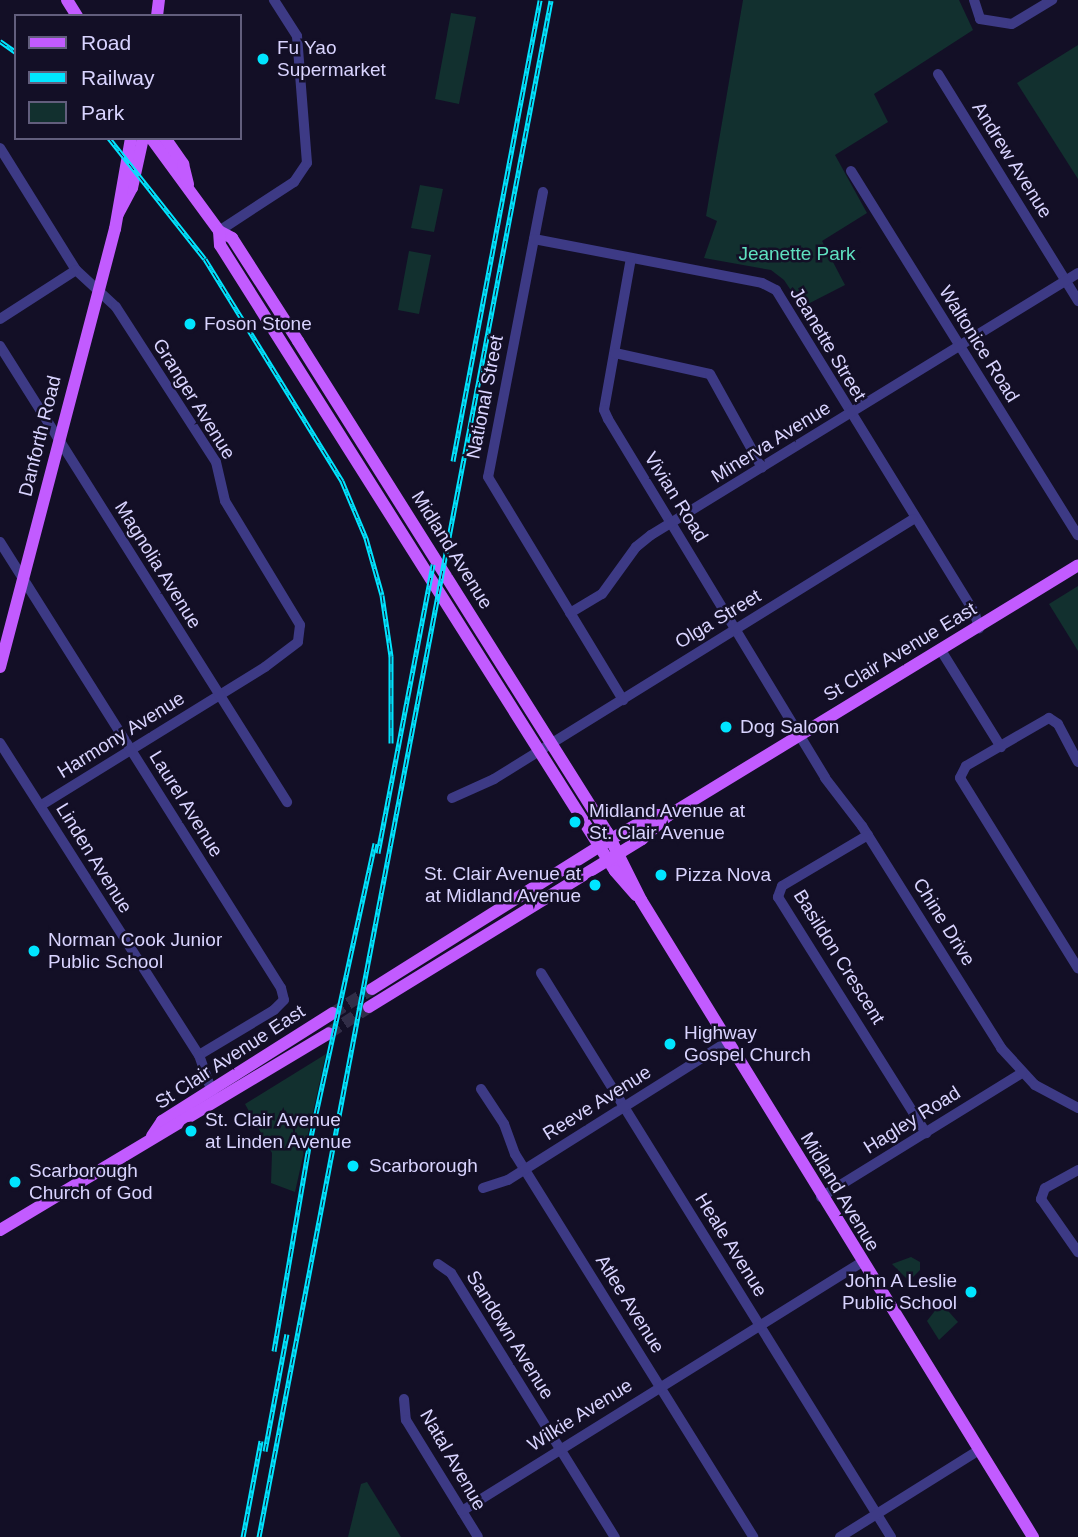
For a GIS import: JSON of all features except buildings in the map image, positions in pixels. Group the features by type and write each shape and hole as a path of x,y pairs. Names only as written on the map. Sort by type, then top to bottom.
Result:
{"main road":[{"name":"Danforth Road","path":"0,667 118,215 131,140"},
{"name":"Danforth Road","path":"118,215 132,188 143,140"},
{"name":"Midland Avenue","path":"152,140 173,172 188,184 219,231 220,245 546,747 860,1263 1033,1537"},
{"name":"Midland Avenue","path":"166,140 183,164 188,184"},
{"name":"St Clair Avenue East","path":"369,1007 658,829 669,815 800,734 942,652 1078,565"},
{"name":"St Clair Avenue East","path":"372,989 605,842 654,815 669,815"},
{"name":"St Clair Avenue East","path":"152,1136 162,1121 333,1013"},
{"name":"St Clair Avenue East","path":"0,1230 152,1136 169,1132 329,1033"}],"street":[{"path":"219,231 294,182 307,163 297,36 274,0"},
{"path":"974,0 980,19 1012,24 1052,0"},
{"name":"Andrew Avenue","path":"938,74 1078,300"},
{"name":"Granger Avenue","path":"0,148 76,270 116,307 216,462 225,501 300,625 298,642 290,649 220,694"},
{"name":"Waltonice Road","path":"851,171 1078,535"},
{"name":"National Street","path":"543,192 488,477 622,700"},
{"name":"Jeanette Street","path":"534,239 772,288 913,519 975,614 979,628"},
{"name":"Vivian Road","path":"631,258 604,410 800,734"},
{"path":"0,319 76,270"},
{"name":"Minerva Avenue","path":"570,613 602,594 636,547 671,523 1078,273"},
{"name":"Magnolia Avenue","path":"0,346 287,802"},
{"path":"615,352 710,374 762,468"},
{"name":"Olga Street","path":"452,798 546,747 913,519"},
{"name":"Laurel Avenue","path":"0,542 284,998 274,1010 199,1055"},
{"path":"942,652 1001,747"},
{"name":"Harmony Avenue","path":"40,806 220,694"},
{"path":"1078,762 1058,724 1049,718 966,766 960,778 1078,968"},
{"name":"Chine Drive","path":"800,734 825,778 868,835 990,1031 1022,1073 1078,1108"},
{"name":"Linden Avenue","path":"0,743 199,1055 215,1104"},
{"name":"Basildon Crescent","path":"868,835 782,886 778,897 926,1133"},
{"name":"Heale Avenue","path":"541,973 891,1537"},
{"name":"Reeve Avenue","path":"482,1188 499,1185 727,1042"},
{"name":"Hagley Road","path":"821,1197 1022,1073"},
{"name":"Atlee Avenue","path":"481,1089 504,1124 524,1170 753,1537"},
{"path":"1078,1170 1045,1188 1041,1199 1078,1252"},
{"name":"Wilkie Avenue","path":"462,1511 660,1385 860,1263"},
{"name":"Sandown Avenue","path":"438,1264 451,1273 615,1537"},
{"name":"Natal Avenue","path":"404,1399 405,1420 478,1537"},
{"path":"840,1537 979,1450"}],"green space":[{"name":"Jeanette Park","path":"743,0 959,0 973,30 874,94 888,122 835,155 867,213 822,241 845,285 802,307 784,280 771,270 704,258 717,221 706,216"},
{"path":"451,13 476,17 459,104 435,99"},
{"path":"1078,45 1078,179 1017,83"},
{"path":"420,185 443,189 434,232 411,228"},
{"path":"409,251 431,255 419,314 398,310"},
{"path":"1078,586 1078,651 1049,604"},
{"path":"326,1054 295,1192 271,1183 272,1153 245,1104"},
{"path":"911,1257 920,1262 920,1270 909,1281 892,1264"},
{"path":"941,1303 958,1322 939,1340 927,1321"},
{"path":"367,1482 401,1537 348,1537 361,1484"}],"tunnel":[{"path":"333,1013 372,989"},
{"path":"329,1033 369,1007"}],"railway":[{"path":"453,461 540,0"},
{"path":"259,1537 551,0"},
{"path":"0,41 14,51"},
{"path":"111,140 205,259 342,481 366,538 382,595 391,656 391,743"},
{"path":"378,853 433,564"},
{"path":"274,1351 309,1146 375,843"},
{"path":"265,1451 287,1334"},
{"path":"243,1537 261,1441"}],"place":[{"name":"Fu Yao Supermarket","path":"263,59"},
{"name":"Foson Stone","path":"190,324"},
{"name":"Dog Saloon","path":"726,727"},
{"name":"Midland Avenue at St. Clair Avenue","path":"575,822"},
{"name":"Pizza Nova","path":"661,875"},
{"name":"St. Clair Avenue at at Midland Avenue","path":"595,885"},
{"name":"Norman Cook Junior Public School","path":"34,951"},
{"name":"Highway Gospel Church","path":"670,1044"},
{"name":"St. Clair Avenue at Linden Avenue","path":"191,1131"},
{"name":"Scarborough","path":"353,1166"},
{"name":"Scarborough Church of God","path":"15,1182"},
{"name":"John A Leslie Public School","path":"971,1292"}]}
